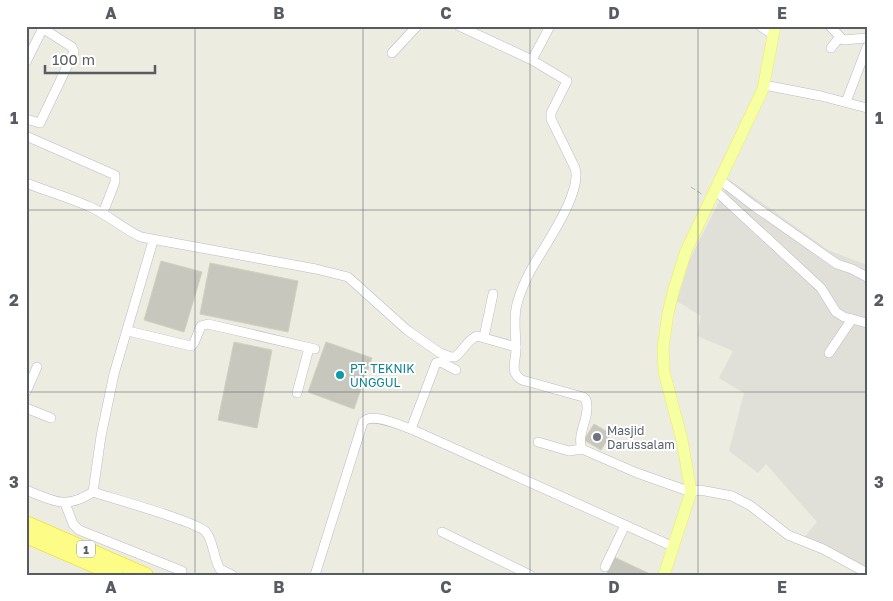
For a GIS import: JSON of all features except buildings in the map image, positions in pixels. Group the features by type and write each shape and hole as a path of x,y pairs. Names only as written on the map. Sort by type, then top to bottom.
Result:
{"highway":[{"name":"1","path":"26,523 146,575"},
{"name":"1","path":"26,536 116,575"}],"main road":[{"path":"664,575 691,492 682,440 665,379 663,348 668,313 678,273 686,251 764,85 775,31"}],"street":[{"path":"392,53 417,26"},
{"path":"459,26 532,60 567,81 551,113 551,119 575,168 576,176 566,211 531,270 517,302 514,374 537,385 586,400 586,419 580,440 582,449"},
{"path":"760,26 775,31"},
{"path":"830,26 839,38 849,41 867,38"},
{"path":"26,62 43,27 72,47 74,52 42,121 36,124 26,119"},
{"path":"532,60 548,27"},
{"path":"830,48 839,38"},
{"path":"846,102 867,47"},
{"path":"764,85 867,108"},
{"path":"26,136 115,175 115,182 103,213"},
{"path":"26,182 88,205 130,232 153,240 316,269 348,277 407,330 451,358 458,355 473,337 477,336 516,347"},
{"path":"715,189 754,206 837,264 867,277"},
{"path":"715,189 821,288 828,296 831,306 836,312 844,317 867,323"},
{"path":"26,490 65,503 82,500 93,492 101,436 114,374 153,240"},
{"path":"484,337 493,294"},
{"path":"829,353 852,319"},
{"path":"128,330 191,346 201,326 208,324 312,348 297,393"},
{"path":"411,428 436,363 440,362 456,370"},
{"path":"26,392 37,367"},
{"path":"26,408 51,418"},
{"path":"315,575 363,422 366,419 378,418 411,428 674,546"},
{"path":"538,442 569,450 582,449 637,473 691,492 700,490 732,496 751,506 788,535 823,549 867,573"},
{"path":"93,492 180,519 203,529 207,534 218,572 232,575"},
{"path":"65,503 73,524 79,530 182,571"},
{"path":"605,566 625,525"},
{"path":"442,532 530,575"}],"path":[{"path":"692,187 715,189"}],"shaded area":[{"path":"730,180 828,250 867,265 867,575 803,539 817,522 766,464 758,473 729,451 744,393 719,378 733,351 697,336 701,316 677,301 690,259"}],"place":[{"name":"PT. TEKNIK UNGGUL","path":"340,375"},
{"name":"Masjid Darussalam","path":"597,437"}]}
